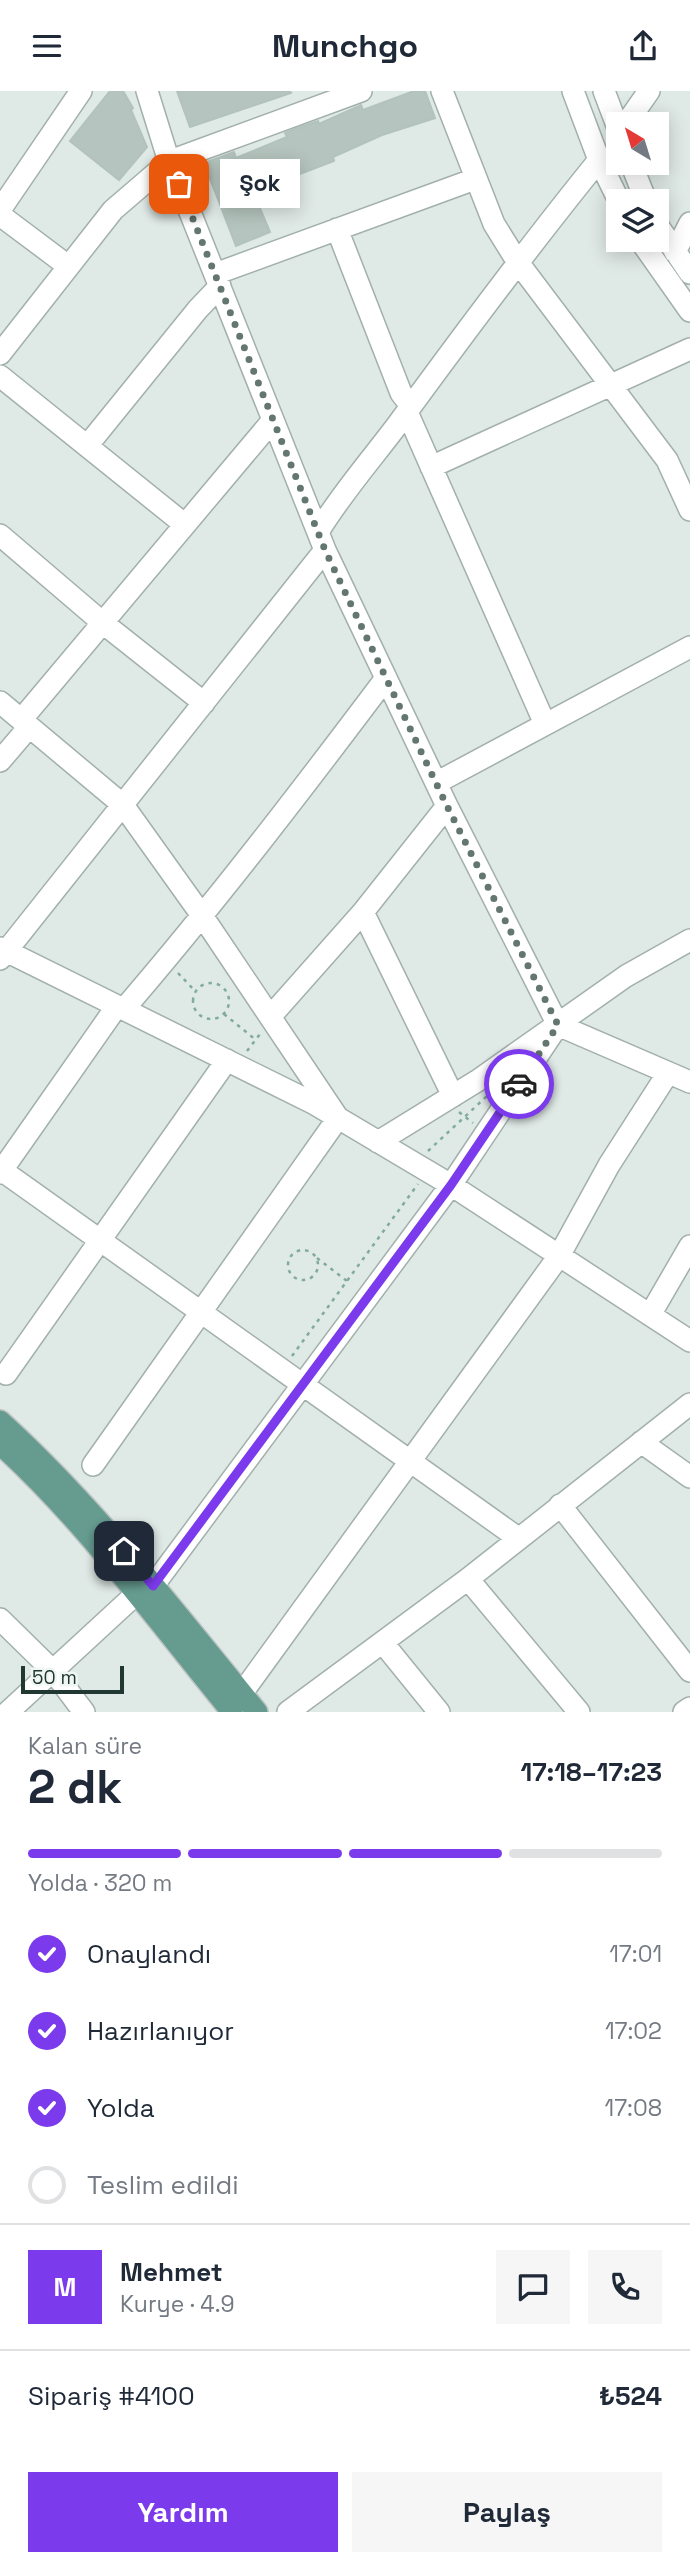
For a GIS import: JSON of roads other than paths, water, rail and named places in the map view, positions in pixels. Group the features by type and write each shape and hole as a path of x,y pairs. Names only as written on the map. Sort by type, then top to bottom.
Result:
{"main road":[{"path":"0,1421 78,1497 145,1590 237,1703 257,1712"},
{"path":"0,1444 32,1473 145,1590"}],"street":[{"path":"0,210 81,91"},
{"path":"146,91 170,161 322,541 447,806 558,1025 690,1082"},
{"path":"0,354 113,210 170,161 361,91"},
{"path":"442,91 494,224 517,261 667,460 690,510"},
{"path":"573,91 613,189"},
{"path":"604,91 612,112"},
{"path":"634,112 649,91"},
{"path":"599,160 517,261 331,511 322,541 204,703 2,953 121,1008 338,1118 451,1185 690,1341"},
{"path":"87,446 198,309 218,280 337,229 475,179"},
{"path":"0,215 68,266"},
{"path":"675,252 690,223"},
{"path":"337,229 431,467 545,725"},
{"path":"669,243 690,273"},
{"path":"648,252 690,311"},
{"path":"431,467 690,349"},
{"path":"0,376 184,524"},
{"path":"0,761 103,623 273,420"},
{"path":"0,535 103,623 204,703"},
{"path":"436,783 690,647"},
{"path":"386,678 203,917 121,1008 1,1171 518,1538"},
{"path":"0,702 123,805 203,917 338,1118"},
{"path":"271,1019 363,912 447,806"},
{"path":"363,912 453,1096"},
{"path":"378,1142 453,1096 626,976 690,940"},
{"path":"8,1712 145,1590 303,1385 451,1185 558,1025"},
{"path":"6,1374 232,1063"},
{"path":"237,1703 559,1256 609,1165 668,1073"},
{"path":"93,1465 338,1118"},
{"path":"650,1315 690,1246"},
{"path":"288,1712 468,1579 690,1404"},
{"path":"641,1443 690,1477"},
{"path":"560,1505 690,1671"},
{"path":"468,1579 579,1712"},
{"path":"0,1619 53,1671 84,1712"},
{"path":"383,1643 439,1712"},
{"path":"684,1712 690,1708"}],"place":[{"name":"Şok","path":"179,184"}]}
